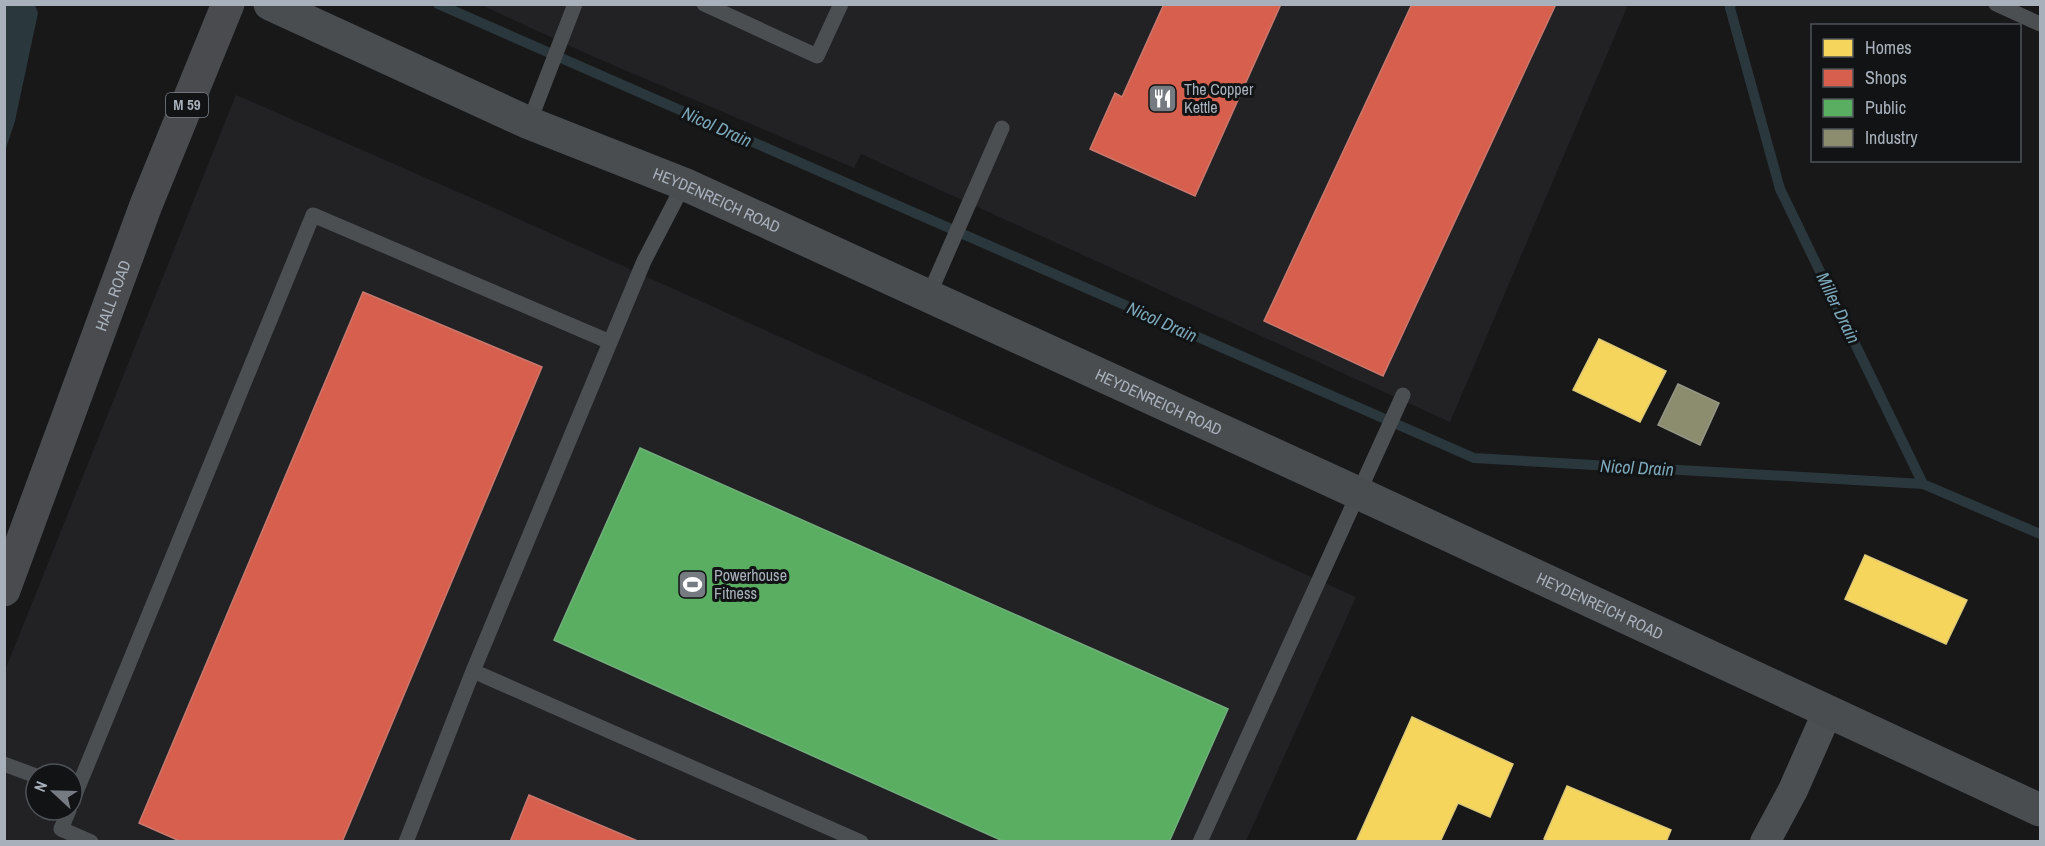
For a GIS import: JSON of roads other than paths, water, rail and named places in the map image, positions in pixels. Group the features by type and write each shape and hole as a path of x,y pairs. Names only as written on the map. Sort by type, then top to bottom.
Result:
{"highway":[{"name":"HALL ROAD","path":"4,590 146,205 228,4"}],"street":[{"name":"HEYDENREICH ROAD","path":"270,4 530,123 684,184 1358,493 1827,713 2040,810"},
{"path":"1765,842 1793,790 1827,713"}],"lane":[{"path":"530,123 575,4"},
{"path":"704,4 817,56 841,4"},
{"path":"1996,4 2040,24"},
{"path":"928,297 963,210 1002,128"},
{"path":"406,842 473,671 644,261 684,184"},
{"path":"84,769 314,215 610,342"},
{"path":"1200,842 1403,394"},
{"path":"473,671 861,842"},
{"path":"4,764 24,772"},
{"path":"64,822 61,829 91,842"}],"waterway":[{"name":"Nicol Drain","path":"438,4 1474,458 1923,484 2040,534"},
{"name":"Miller Drain","path":"1731,4 1730,8 1780,189 1923,484"}],"place":[{"name":"The Copper Kettle","path":"1163,98"},
{"name":"Powerhouse Fitness","path":"693,584"}]}
